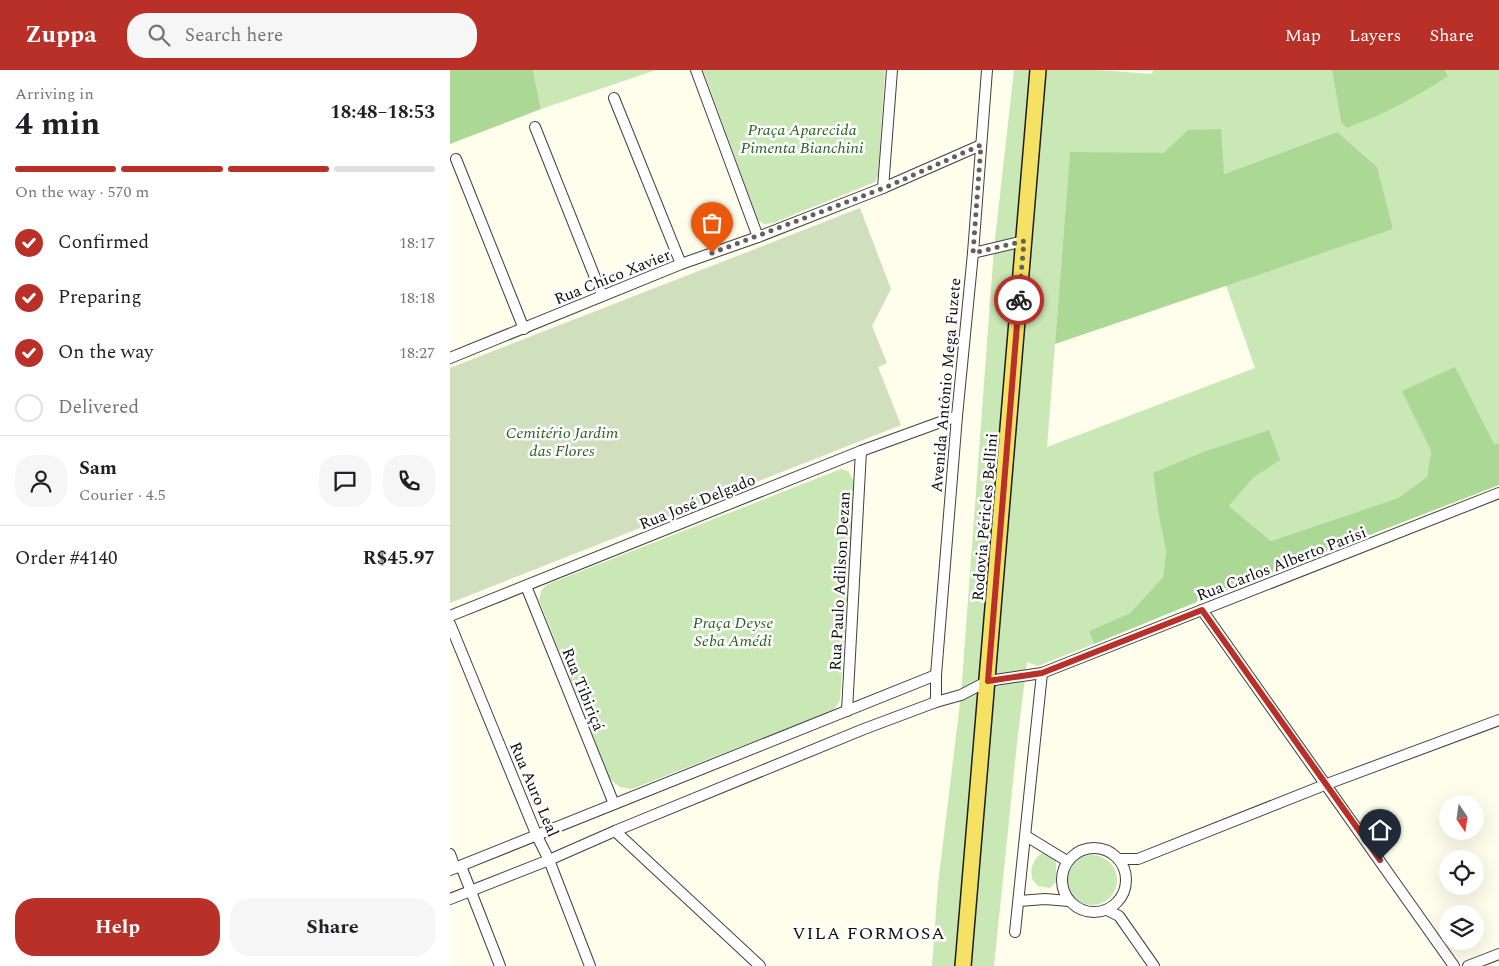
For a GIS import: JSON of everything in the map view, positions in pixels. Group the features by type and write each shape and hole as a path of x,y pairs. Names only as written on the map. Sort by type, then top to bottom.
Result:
{"main road":[{"name":"Rodovia Péricles Bellini","path":"963,966 1038,70"}],"street":[{"path":"696,70 758,236"},
{"path":"884,188 892,70"},
{"name":"Avenida Antônio Mega Fuzete","path":"936,702 936,675 957,416 988,70"},
{"path":"614,98 681,264"},
{"path":"535,127 602,295"},
{"name":"Rua Chico Xavier","path":"450,358 681,264 884,188 981,145"},
{"path":"456,158 524,329"},
{"path":"973,253 1024,241"},
{"name":"Rua José Delgado","path":"450,616 861,452 957,416"},
{"name":"Rua Paulo Adilson Dezan","path":"847,711 861,452"},
{"name":"Rua Carlos Alberto Parisi","path":"450,899 855,733 936,702 961,695 988,681 1042,673 1499,493"},
{"name":"Rua Tibiriçá","path":"526,586 614,804"},
{"path":"1202,610 1454,966"},
{"name":"Rua Auro Leal","path":"450,624 537,836 549,860 590,966"},
{"path":"1016,932 1042,673"},
{"path":"455,868 936,675"},
{"path":"1119,859 1138,859 1327,784 1499,720"},
{"path":"615,831 760,966"},
{"path":"1026,836 1067,861"},
{"path":"1087,848 1099,848 1110,851 1119,859 1126,873 1125,888 1118,902 1107,910 1093,912 1080,909 1068,900 1063,891 1061,881 1067,861 1076,853 1087,848"},
{"path":"450,854 455,868 470,891 500,966"},
{"path":"1126,873 1138,859"},
{"path":"1019,901 1068,900"},
{"path":"1118,902 1119,916"},
{"path":"1107,910 1119,916 1154,966"},
{"path":"1468,966 1499,954"}],"green space":[{"path":"450,70 533,70 541,109 450,144"},
{"path":"533,70 656,70 541,109"},
{"name":"Praça Aparecida Pimenta Bianchini","path":"703,70 885,70 878,176 875,182 773,223 764,224 758,220"},
{"path":"1014,70 1099,70 1152,74 1153,70 1332,70 1341,122 1448,75 1445,70 1499,70 1499,443 1494,444 1403,391 1431,451 1427,477 1398,498 1271,541 1229,506 1254,477 1279,460 1174,465 1153,473 1166,551 1163,577 1130,613 1089,631 1094,644 1038,666 1027,662 994,966 932,966 938,884 961,695 994,248","holes":["1188,130 1224,174 1337,132 1393,228 1226,285 1255,368 1047,447 1070,153 1163,153"]},
{"path":"1332,70 1445,70 1448,76 1399,105 1347,128 1341,122"},
{"path":"1221,129 1224,174 1337,132 1377,167 1393,229 1055,344 1070,152 1163,153 1188,130"},
{"name":"Cemitério Jardim das Flores","path":"860,208 891,289 872,326 887,363 878,367 901,425 450,603 450,368"},
{"path":"1455,367 1494,444 1499,443 1499,485 1199,601 1094,644 1089,631 1130,613 1163,577 1166,551 1153,473 1206,451 1269,430 1280,460 1254,477 1229,506 1271,541 1398,498 1427,477 1431,451 1402,391"},
{"name":"Praça Deyse Seba Amédi","path":"841,469 848,471 855,483 840,700 834,710 632,789 620,787 610,779 539,600 541,591 546,585"},
{"path":"1042,853 1048,853 1056,858 1056,882 1050,888 1038,886 1032,879 1031,871 1033,864"},
{"path":"1092,855 1102,857 1110,862 1115,870 1117,880 1115,890 1110,898 1102,903 1092,905 1082,903 1074,898 1069,890 1067,880 1069,870 1074,862 1082,857"}],"way so far":[{"path":"712,253 884,188 981,145 973,253 1024,241 1019,300"}],"district":[{"name":"VILA FORMOSA","path":"869,933"}],"route":[{"path":"1019,300 988,681 1042,673 1202,610 1380,860"}]}
